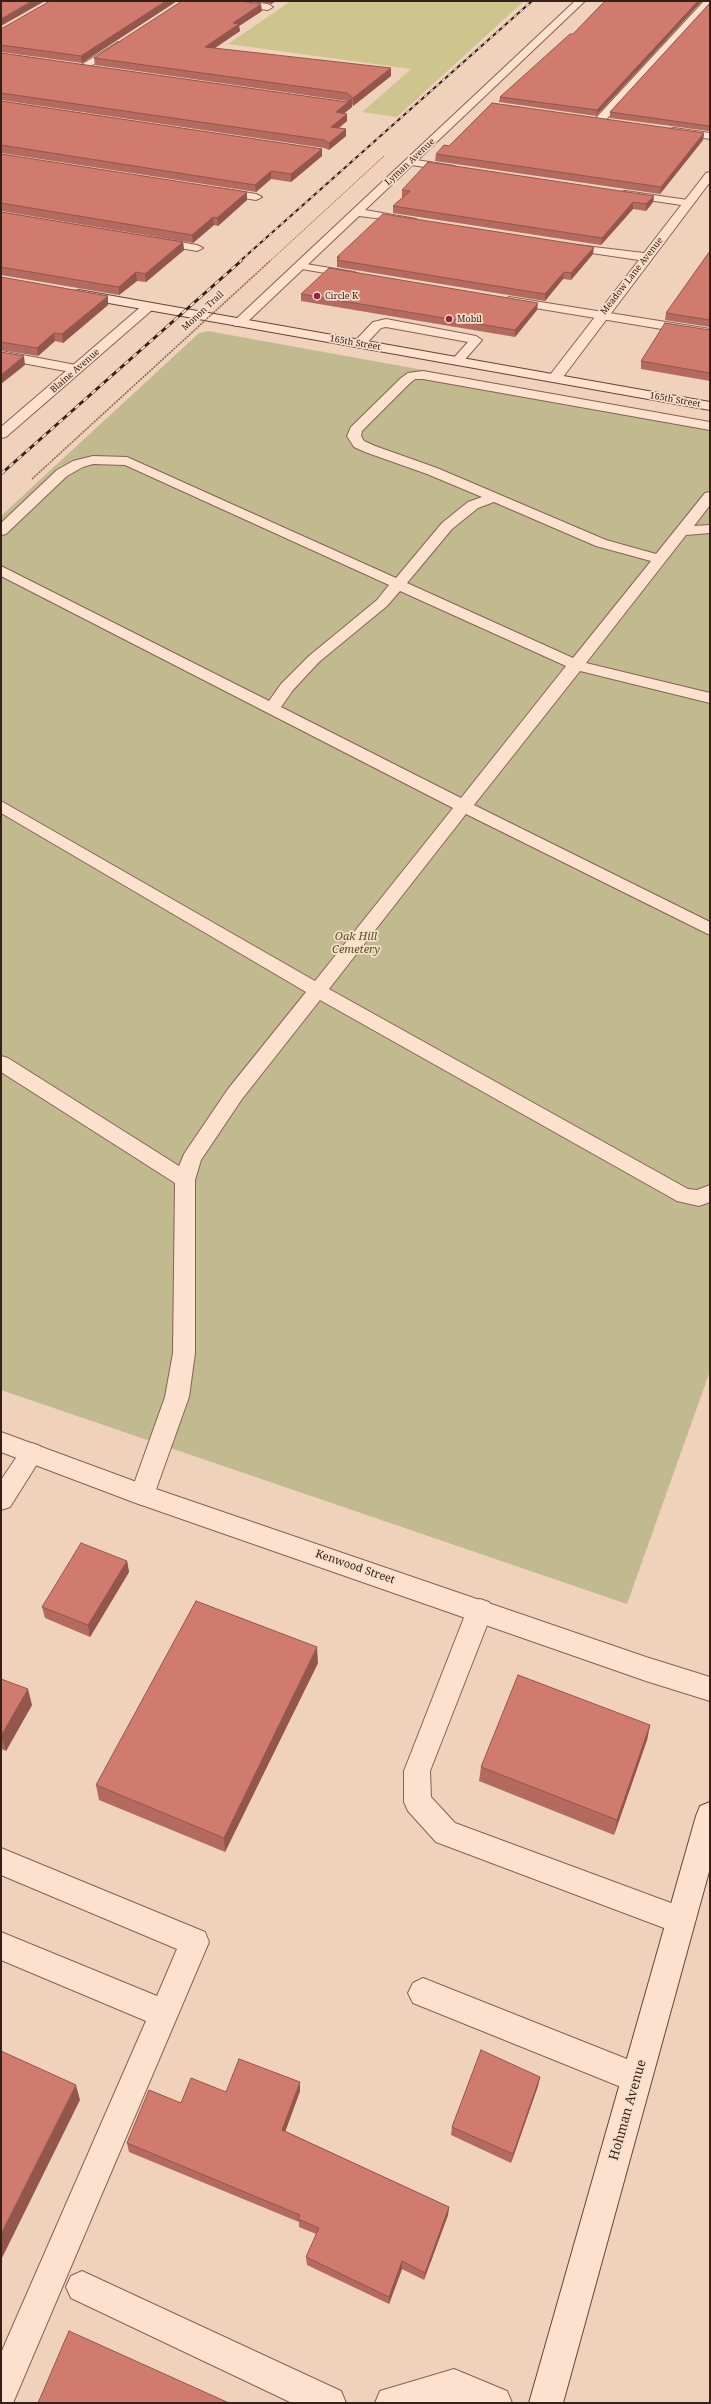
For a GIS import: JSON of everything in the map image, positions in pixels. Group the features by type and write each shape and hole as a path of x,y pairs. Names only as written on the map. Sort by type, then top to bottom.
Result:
{"street":[{"path":"221,1 268,7"},
{"name":"Lyman Avenue","path":"239,323 580,1"},
{"path":"80,67 99,70"},
{"path":"472,103 488,105"},
{"path":"595,120 614,123"},
{"path":"666,130 710,136"},
{"name":"Meadow Lane Avenue","path":"555,378 710,175"},
{"path":"209,190 256,197"},
{"path":"357,212 427,223"},
{"path":"552,243 646,258"},
{"name":"165th Street","path":"63,292 710,406"},
{"name":"Blaine Avenue","path":"1,434 148,307"},
{"name":"Kenwood Street","path":"1,1442 142,1494 480,1610 646,1669 710,1689"},
{"name":"Hohman Avenue","path":"546,2403 710,1816"}],"lane":[{"path":"595,120 709,1"},
{"path":"80,67 128,38"},
{"path":"410,162 464,170"},
{"path":"611,192 688,203"},
{"path":"142,238 197,248"},
{"path":"300,266 369,277"},
{"path":"500,299 710,333"},
{"path":"358,344 377,325 386,323 476,340 457,361"},
{"path":"1,356 76,370"},
{"path":"660,559 601,543 432,471 359,444 354,436 356,430 405,380 412,376 423,375 710,426"},
{"path":"1,531 62,473 78,464 93,460 127,461 576,665 710,698"},
{"path":"142,1494 177,1397 184,1352 184,1180 191,1158 231,1100 317,990 710,496"},
{"path":"272,708 286,687 314,658 382,603 447,526 461,513 473,505 494,498"},
{"path":"682,531 710,529"},
{"path":"1,570 463,806 710,928"},
{"path":"1,806 317,990 684,1196 699,1198 710,1193"},
{"path":"1,1063 184,1180"},
{"path":"1,1500 32,1453"},
{"path":"480,1610 417,1771 418,1802 446,1833 680,1920"},
{"path":"1,1861 195,1942 1,2392"},
{"path":"1,1946 164,2014"},
{"path":"423,1993 636,2078"},
{"path":"82,2287 329,2403"},
{"path":"392,2403 454,2386 495,2403"}],"path":[{"name":"Monon Trail","path":"32,479 384,156"}],"shaded area":[{"path":"291,1 524,1 397,117 362,112 411,69 228,44"}],"green space":[{"name":"Oak Hill Cemetery","path":"208,331 710,422 710,1371 627,1604 1,1390 1,516 199,333"}],"building":[{"path":"1,1 32,1 1,19"},
{"path":"50,1 166,1 81,56 1,45 1,29"},
{"path":"182,1 240,1 261,4 233,23 239,24 205,47 391,68 353,98 347,93 94,58"},
{"path":"605,1 698,1 597,110 500,97 570,34 573,34"},
{"path":"710,3 710,125 610,112"},
{"path":"1,53 347,102 352,99 336,112 347,114 331,127 346,129 329,143 324,140 1,93"},
{"path":"1,101 322,149 291,174 271,171 255,185 1,145"},
{"path":"492,103 704,133 661,187 436,154 444,145 449,146"},
{"path":"1,154 247,192 217,218 213,217 192,235 1,203"},
{"path":"428,162 654,196 646,204 633,202 602,238 393,206 410,191 402,190"},
{"path":"1,212 183,242 145,274 136,272 119,287 1,267"},
{"path":"383,214 594,247 571,273 564,272 545,294 337,260 340,257 337,257"},
{"path":"710,251 710,320 666,313"},
{"path":"329,268 538,303 515,330 301,294"},
{"path":"1,277 108,296 62,334 54,333 37,348 1,342"},
{"path":"665,323 710,330 710,373 641,361"},
{"path":"1,352 24,356 1,375"},
{"path":"81,1543 127,1561 88,1625 42,1607"},
{"path":"196,1601 317,1647 224,1838 96,1785"},
{"path":"518,1675 650,1725 617,1820 481,1767"},
{"path":"1,1679 28,1689 1,1736"},
{"path":"481,2050 540,2077 513,2154 452,2127"},
{"path":"1,2051 76,2085 1,2234"},
{"path":"239,2059 300,2082 282,2130 449,2207 425,2273 402,2261 389,2297 306,2257 319,2228 298,2219 300,2215 127,2143 149,2090 181,2103 191,2078 226,2092"},
{"path":"69,2331 229,2403 38,2403"}],"railway":[{"path":"239,262 532,1"},
{"path":"1,474 241,261"}],"place":[{"name":"Circle K","path":"317,296"},
{"name":"Mobil","path":"449,319"}]}
